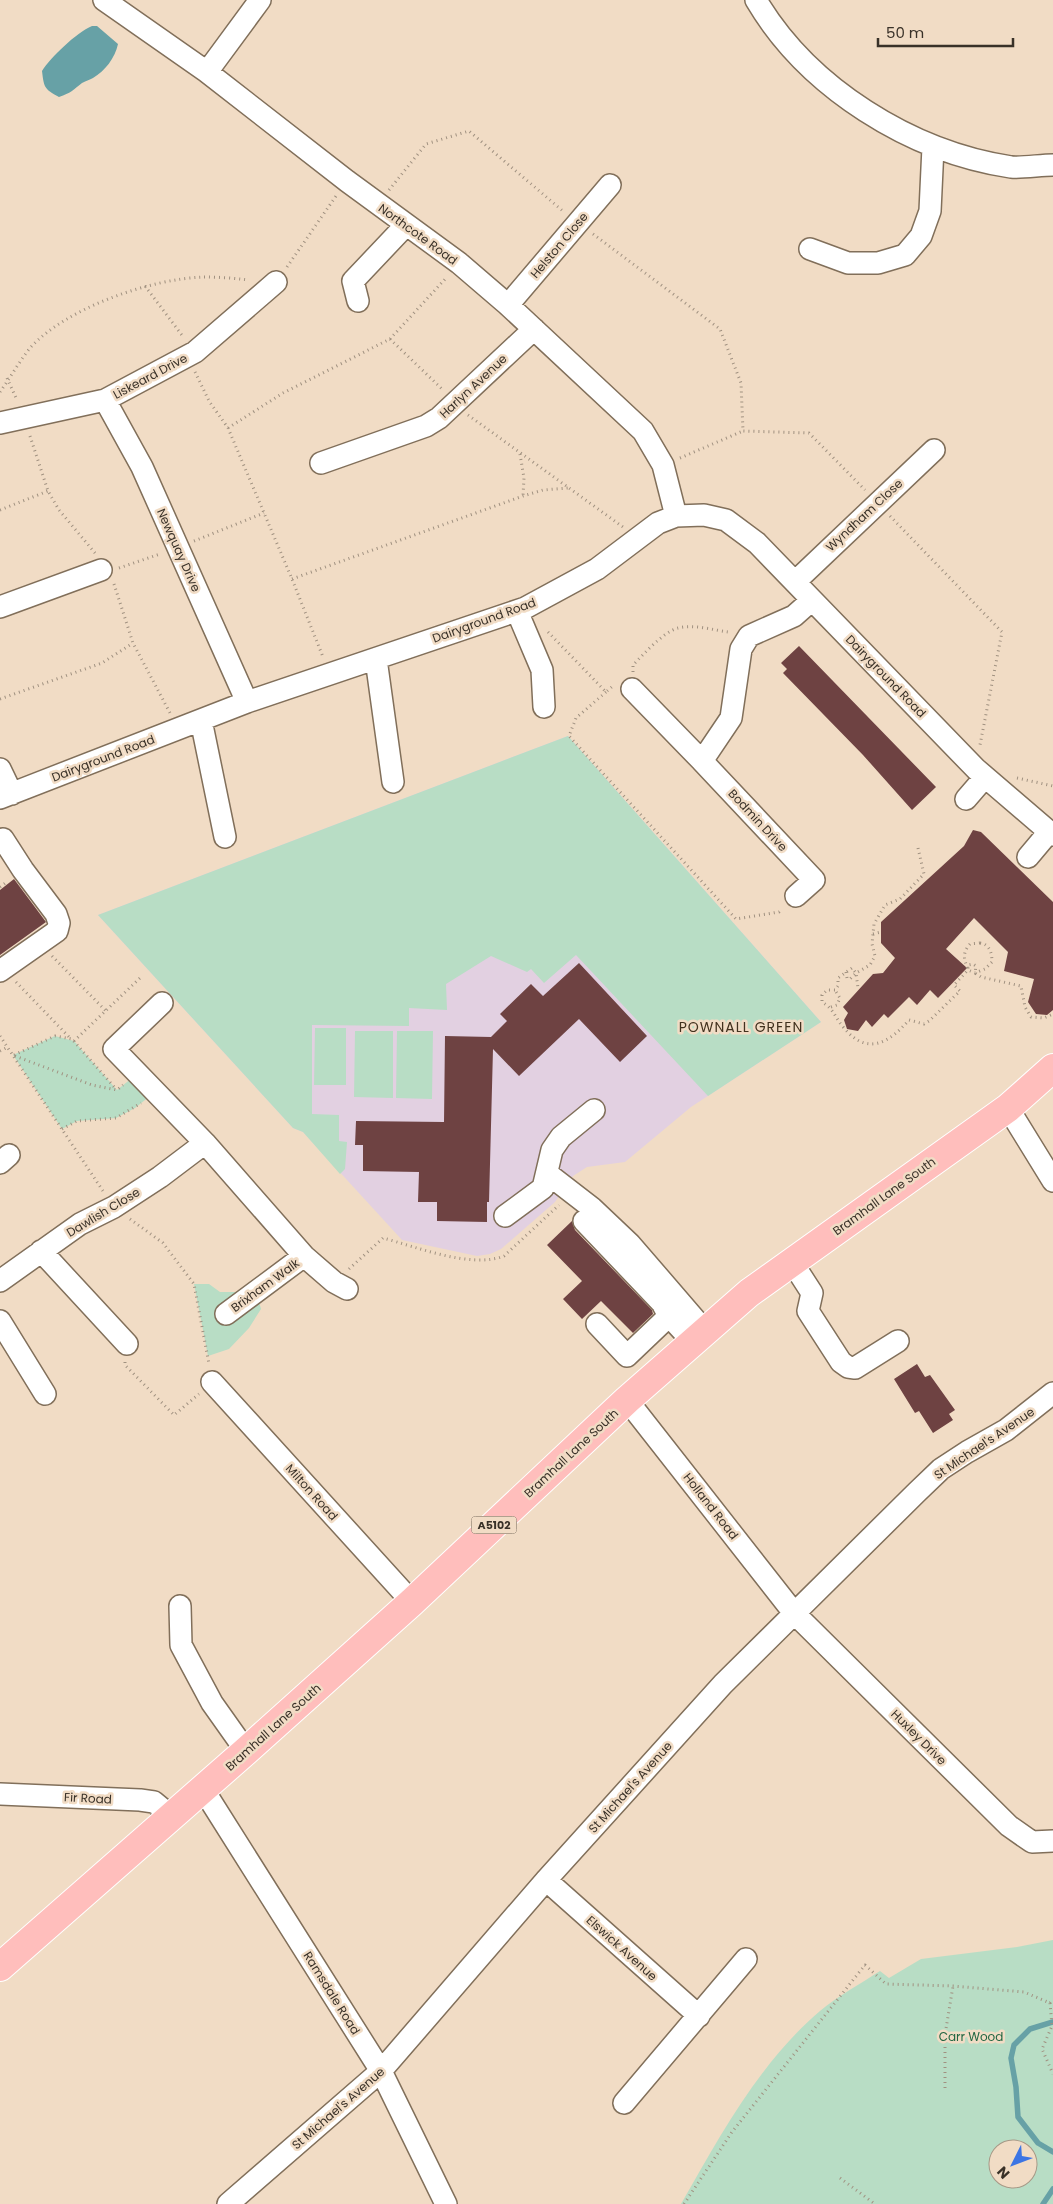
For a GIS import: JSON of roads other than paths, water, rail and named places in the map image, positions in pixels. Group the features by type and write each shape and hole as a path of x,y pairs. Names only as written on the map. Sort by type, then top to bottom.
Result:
{"main road":[{"name":"Bramhall Lane South","path":"0,1967 412,1602 627,1400 749,1292 1008,1108 1053,1068"}],"street":[{"name":"Northcote Road","path":"104,0 207,72 347,182 459,263 508,305 643,431 664,465 676,516"},
{"path":"207,72 260,0"},
{"path":"756,0 771,25 822,80 911,138 934,147 1013,167 1053,164"},
{"path":"810,249 848,263 878,263 905,255 921,236 930,211 934,147"},
{"name":"Helston Close","path":"508,305 610,185"},
{"path":"358,301 353,281 406,225"},
{"name":"Liskeard Drive","path":"0,424 105,400 191,354 276,282"},
{"name":"Harlyn Avenue","path":"321,463 426,426 439,418 534,329"},
{"name":"Newquay Drive","path":"105,400 142,467 247,702"},
{"name":"Wyndham Close","path":"796,581 934,450"},
{"name":"Dairyground Road","path":"6,796 247,702 521,609 597,569 658,523 676,516 704,515 726,520 757,542 980,773 1051,833"},
{"path":"0,607 101,570"},
{"path":"702,761 731,718 741,649 749,636 794,616 812,600"},
{"path":"521,609 542,670 544,707"},
{"path":"376,659 393,782"},
{"name":"Bodmin Drive","path":"632,689 814,880 796,896"},
{"path":"201,720 225,837"},
{"path":"0,769 6,796"},
{"path":"966,799 980,773"},
{"path":"1028,857 1051,833"},
{"path":"1,837 56,914 59,923 57,931 2,970"},
{"path":"162,1003 114,1049 205,1143 304,1256 341,1286"},
{"path":"1008,1108 1053,1182"},
{"path":"505,1216 543,1188 548,1174 552,1150 561,1137 594,1110"},
{"name":"Dawlish Close","path":"0,1281 80,1224 114,1207 160,1177 205,1143"},
{"path":"548,1174 592,1208 630,1244 699,1336"},
{"path":"584,1221 662,1303 669,1316 699,1336"},
{"path":"41,1251 127,1344"},
{"name":"Brixham Walk","path":"226,1314 304,1256"},
{"path":"792,1262 812,1293 808,1311 841,1362 848,1367 855,1368 898,1341"},
{"path":"597,1324 627,1356 669,1316"},
{"path":"0,1321 45,1394"},
{"path":"636,1347 659,1372"},
{"name":"Milton Road","path":"212,1382 412,1602"},
{"name":"St Michael's Avenue","path":"228,2204 381,2071 546,1880 723,1684 794,1613 941,1469 1006,1430 1053,1393"},
{"name":"Holland Road","path":"627,1400 794,1613"},
{"path":"180,1606 181,1645 212,1703 246,1751"},
{"name":"Huxley Drive","path":"794,1613 1009,1826 1032,1842 1053,1841"},
{"name":"Ramsdale Road","path":"203,1789 381,2071 446,2204"},
{"name":"Fir Road","path":"0,1794 140,1800 154,1802 172,1816"},
{"name":"Elswick Avenue","path":"546,1880 699,2016"},
{"path":"624,2103 746,1960"}],"water":[{"path":"92,26 97,26 118,44 115,54 109,64 92,79 59,97 50,92 46,87 42,71 64,46"}],"waterway":[{"path":"1053,2022 1030,2029 1014,2045 1011,2058 1016,2087 1018,2117 1038,2143 1053,2152"},
{"path":"1043,2204 1053,2189"}],"district":[{"name":"POWNALL GREEN","path":"741,1027"}],"park label":[{"name":"Carr Wood","path":"971,2036"}]}
